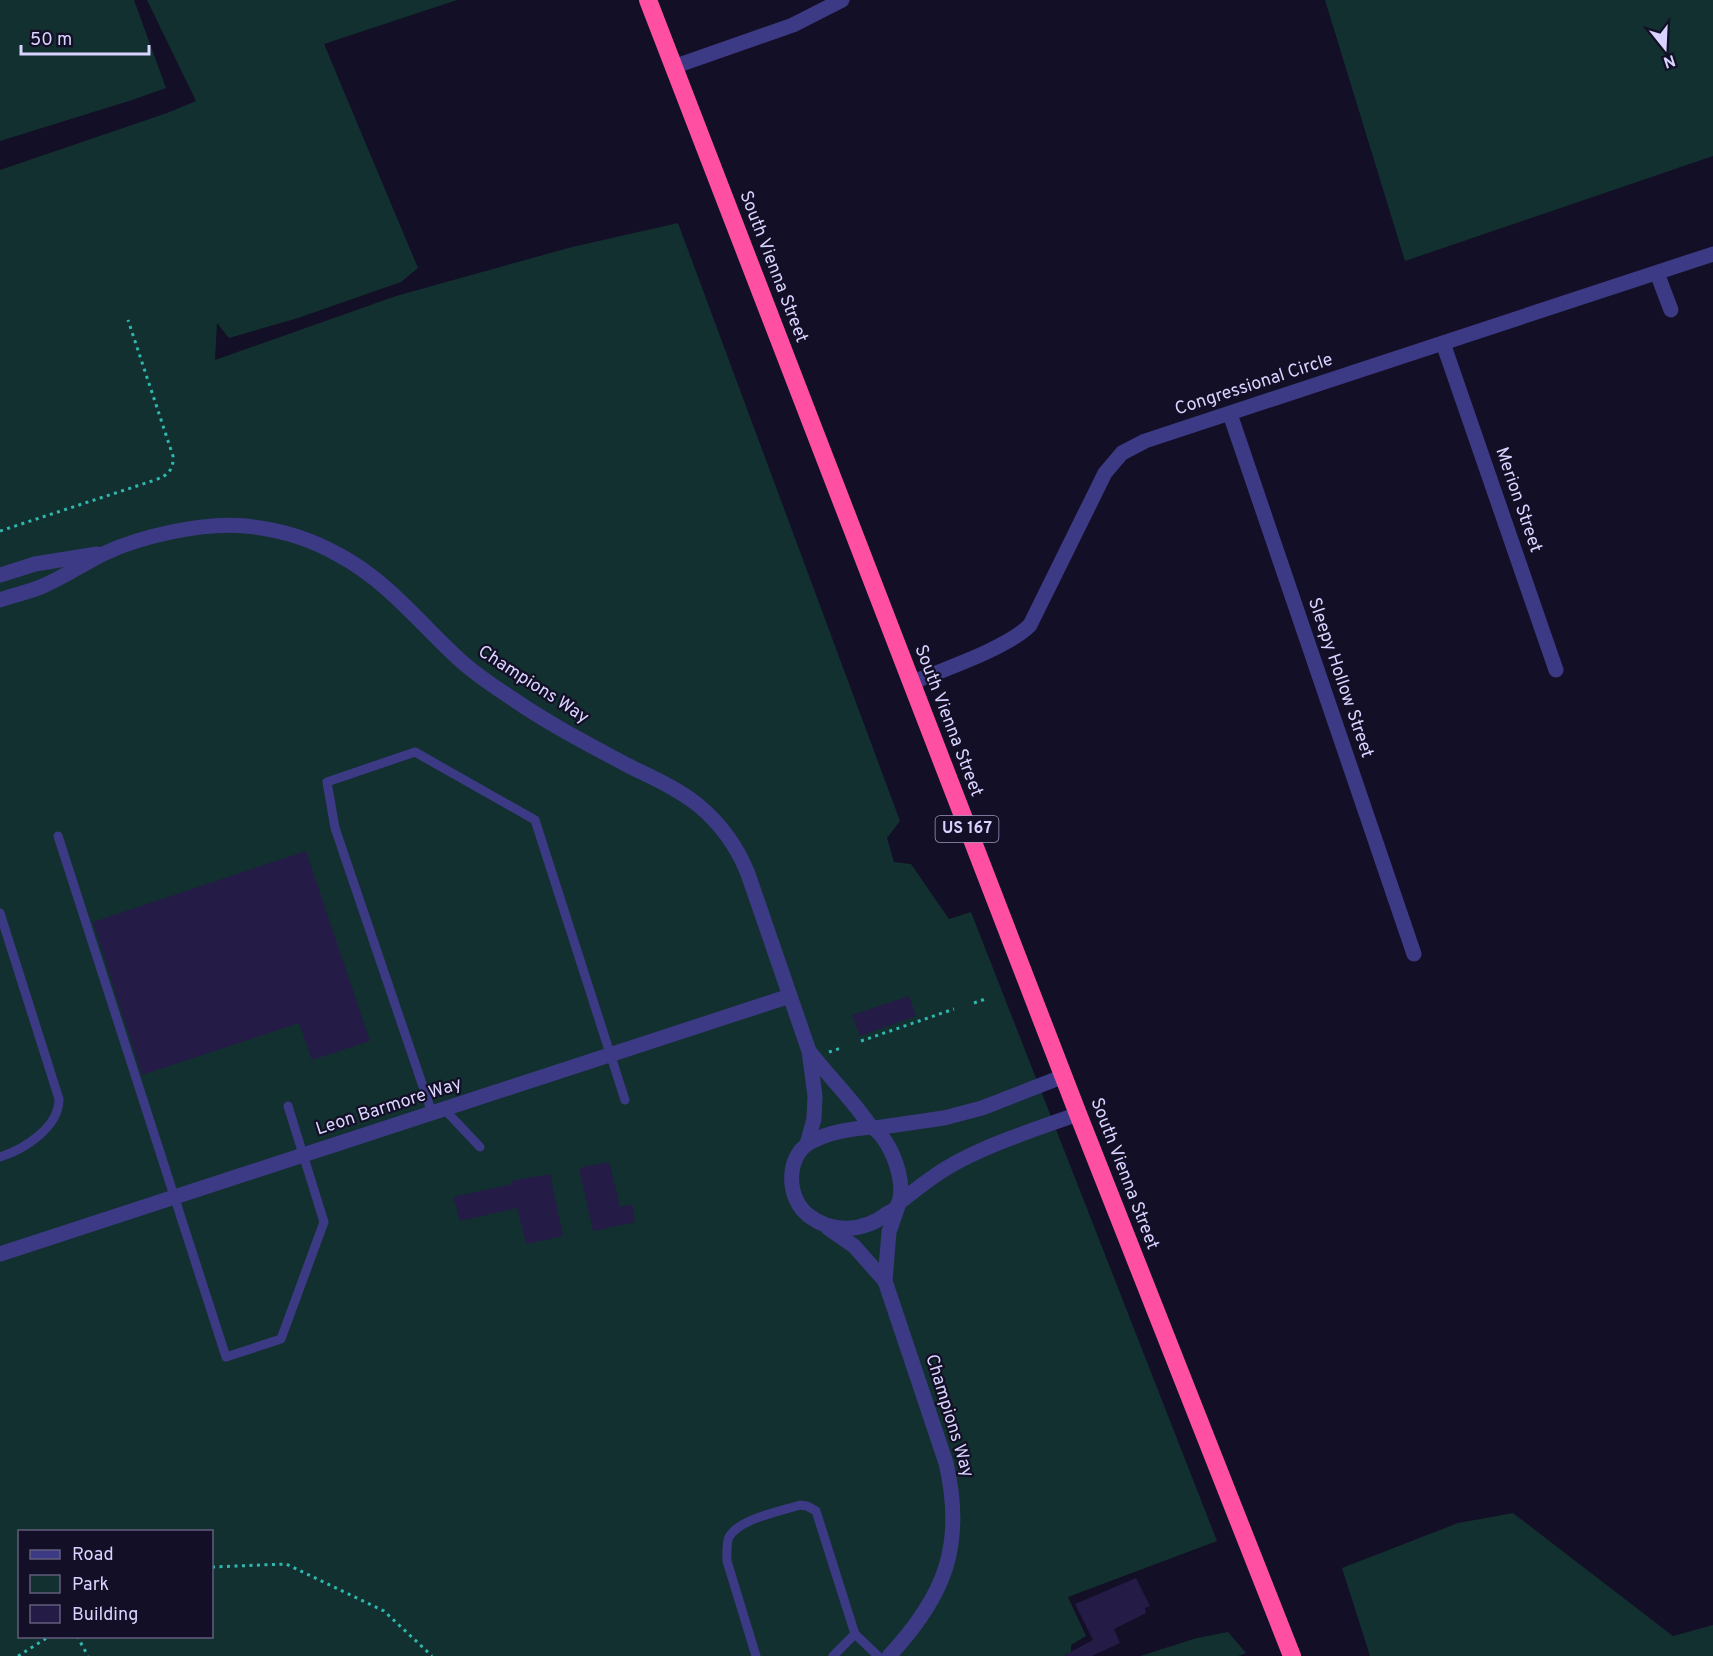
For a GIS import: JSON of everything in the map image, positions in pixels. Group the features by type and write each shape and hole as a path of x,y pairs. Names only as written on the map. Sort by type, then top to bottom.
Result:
{"highway":[{"name":"South Vienna Street","path":"648,0 1078,1114 1292,1656"}],"street":[{"path":"674,67 793,26 842,0"},
{"name":"Congressional Circle","path":"911,684 1024,632 1030,625 1105,473 1122,453 1145,441 1713,255"},
{"path":"1658,273 1671,310"},
{"name":"Merion Street","path":"1443,343 1556,670"},
{"name":"Sleepy Hollow Street","path":"1230,414 1414,954"},
{"name":"Champions Way","path":"0,600 42,586 106,553 184,530 212,526 242,526 278,531 310,539 366,570 463,663 513,699 584,742 676,790 718,824 739,851 809,1052 815,1096 814,1119 807,1144 792,1171 793,1191 797,1202 806,1213 854,1246 885,1281 946,1463 952,1489 952,1537 941,1583 929,1607 912,1631 889,1656"},
{"name":"Champions Way","path":"0,575 35,564 106,553"},
{"name":"Leon Barmore Way","path":"0,1254 790,996"},
{"name":"Champions Way","path":"809,1052 888,1145 897,1162 900,1177 898,1204 889,1232 885,1281"},
{"path":"807,1144 828,1134 944,1118 982,1108 1064,1076"},
{"path":"824,1225 847,1229 873,1223 936,1175 961,1160 1078,1114"}],"lane":[{"path":"480,1147 438,1111 335,828 327,782 415,753 535,820 626,1100"},
{"path":"58,836 226,1356 281,1339 324,1221 288,1106"},
{"path":"0,913 59,1099 59,1109 54,1120 27,1144 0,1157"},
{"path":"756,1656 727,1561 729,1537 749,1521 800,1505 816,1511 855,1634 878,1656"},
{"path":"833,1656 855,1634"}],"path":[{"path":"0,531 155,480 169,472 174,464 128,320"},
{"path":"974,1003 988,998"},
{"path":"861,1041 954,1010"},
{"path":"827,1053 841,1048"},
{"path":"213,1567 286,1564 384,1611 432,1656"},
{"path":"18,1656 47,1638"},
{"path":"78,1638 88,1656"}],"green space":[{"path":"0,0 134,0 166,88 0,141"},
{"path":"147,0 457,0 324,44 418,268 401,282 298,318 229,338 217,323 215,360 396,296 572,247 678,223 900,821 887,838 894,862 911,864 949,919 971,912 1217,1541 1068,1597 1086,1636 1071,1645 1071,1656 0,1656 0,170 196,101"},
{"path":"1325,0 1713,0 1713,156 1405,261"},
{"path":"1513,1513 1673,1636 1713,1625 1713,1656 1370,1656 1342,1568 1458,1523"},
{"path":"1228,1632 1246,1653 1238,1656 1140,1656 1197,1638"}],"building":[{"path":"306,851 370,1041 312,1060 299,1023 142,1075 93,922"},
{"path":"909,996 916,1016 860,1036 852,1015"},
{"path":"609,1162 620,1207 632,1204 635,1222 593,1231 579,1168"},
{"path":"550,1174 563,1236 526,1244 517,1208 460,1221 453,1197 512,1184 511,1181"},
{"path":"1136,1578 1150,1606 1145,1608 1146,1613 1114,1629 1120,1643 1092,1656 1063,1656 1093,1640 1075,1604"}]}
